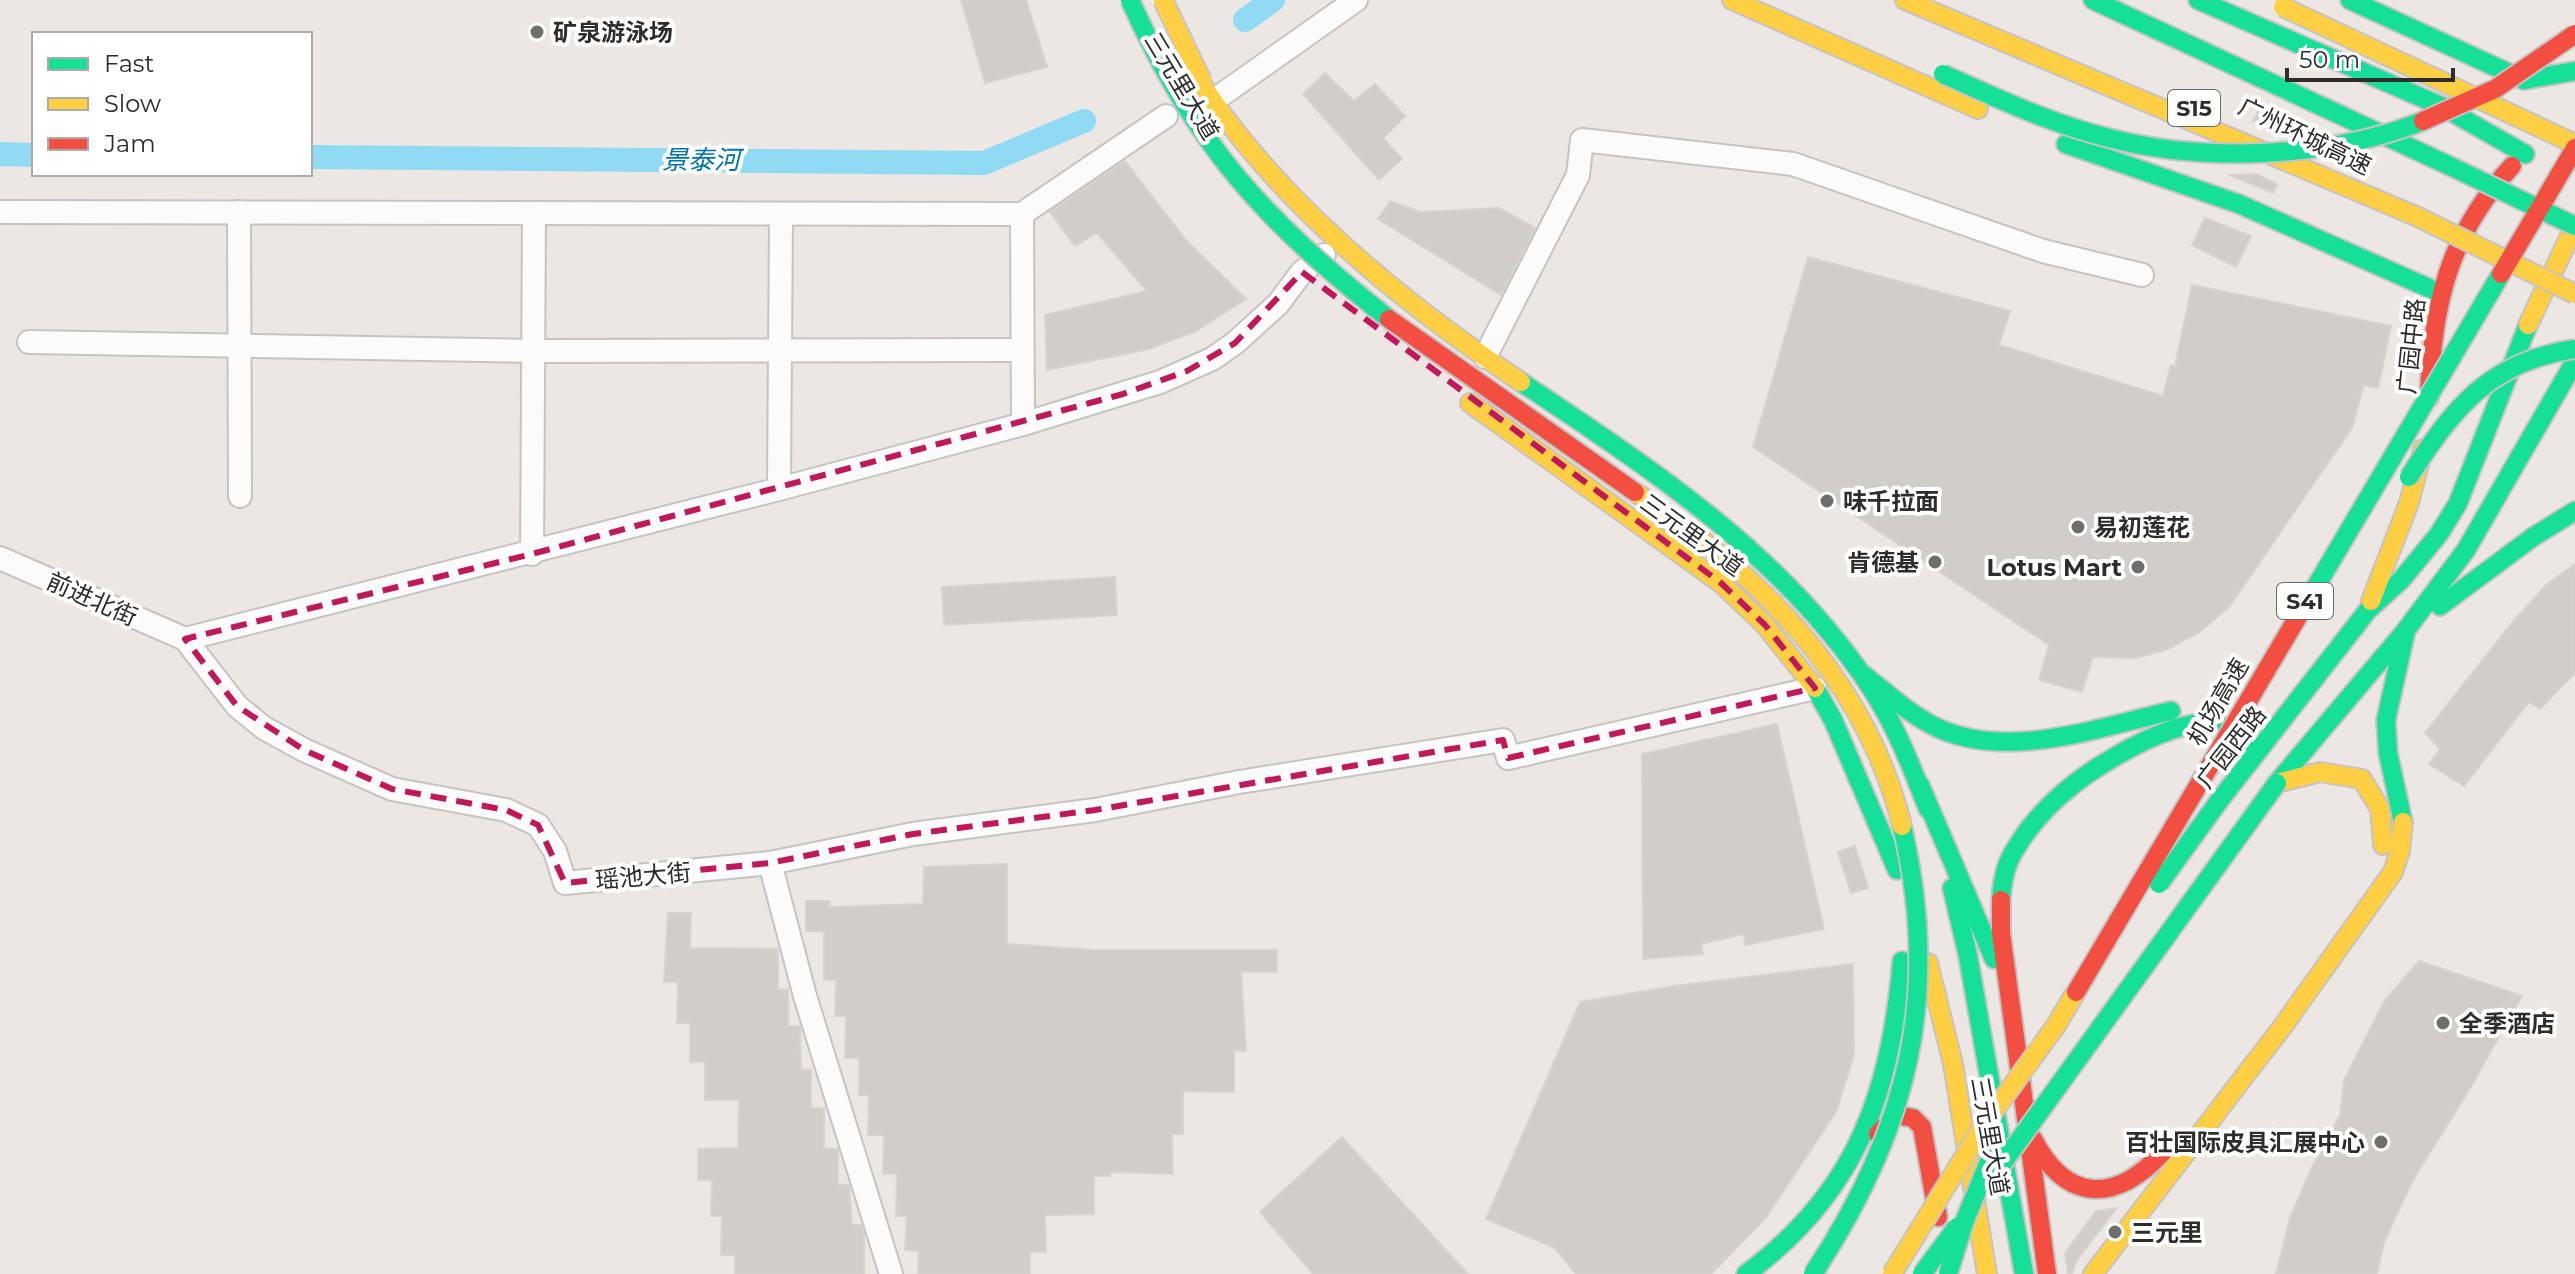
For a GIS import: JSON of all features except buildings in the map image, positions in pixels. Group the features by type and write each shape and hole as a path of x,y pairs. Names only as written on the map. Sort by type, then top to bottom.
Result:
{"main road":[{"path":"1130,0 1164,72 1195,123 1269,217 1335,276 1540,427 1693,531 1775,600 1820,652 1852,700 1889,781 1911,856 1922,973 1919,1023 1911,1069 1883,1153 1853,1214 1813,1274"},
{"path":"1161,0 1205,85 1269,174 1386,291 1540,427"},
{"name":"三元里大道","path":"1161,0 1179,45 1213,101 1286,187 1347,246 1485,357 1650,469 1752,547 1792,586 1864,675 1920,785 1946,864 1965,944 2024,1274"},
{"path":"1732,0 2018,127 2239,204 2440,293"},
{"path":"1905,0 2418,217"},
{"name":"广州环城高速","path":"2093,0 2575,226"},
{"path":"2198,0 2441,106 2525,154 2575,145"},
{"path":"2267,0 2575,145"},
{"path":"2350,0 2524,80 2575,71"},
{"path":"1881,45 1990,95 2106,137 2200,151 2280,151 2344,145 2422,123 2504,83 2575,34"},
{"path":"2441,106 2479,101 2575,51"},
{"name":"广州环城高速","path":"2082,54 2575,294"},
{"name":"三元里大道","path":"1162,110 1180,137"},
{"name":"机场高速","path":"1892,1274 1985,1123 2055,1027 2575,145"},
{"name":"广园中路","path":"2368,610 2400,529 2423,450 2433,325 2440,293 2487,198 2503,175 2525,154"},
{"path":"1221,187 1313,281 1412,359"},
{"name":"广园西路","path":"1875,1274 2219,801 2368,610 2421,558 2458,503 2528,326 2575,226"},
{"path":"2383,521 2450,415 2478,386 2520,359 2575,349"},
{"path":"1922,1274 2277,783 2406,630 2487,518 2575,361"},
{"name":"三元里大道","path":"1459,394 1721,583 1765,625 1815,688 1848,748 1906,891 1937,995 1953,1064 1987,1274"},
{"path":"2229,696 2250,685 2264,671 2366,511 2423,450"},
{"path":"2093,1274 2283,1026 2393,872 2404,848 2405,820 2390,763 2386,711 2406,630 2533,537 2575,511"},
{"path":"1864,675 1924,721 1952,734 1985,741 2079,731 2204,704"},
{"path":"2138,884 2199,809 2276,696"},
{"path":"2047,1274 2007,990 1999,890 2012,852 2028,827 2101,767 2137,743 2166,730 2204,723 2229,723 2242,729 2249,742 2251,760"},
{"path":"2275,1004 2375,866 2383,847 2385,828 2380,809 2362,779 2326,769 2311,770 2277,783"},
{"path":"1920,785 2007,990"},
{"path":"1746,1274 1809,1220 1849,1164 1871,1115 1895,1025 1906,891"},
{"path":"1948,1274 1996,1143 2055,1027"},
{"path":"2027,1122 2041,1159 2053,1173 2106,1192 2123,1187 2155,1163 2256,1030"},
{"path":"1774,1274 1830,1223 1847,1200 1882,1127 1896,1115 1906,1115 1920,1123 1925,1131 1948,1274"}],"street":[{"path":"1213,101 1356,0"},
{"path":"0,212 1022,214 1162,110"},
{"path":"1485,357 1578,175 1582,140 1793,164 2043,251 2142,275"},
{"path":"239,212 240,496"},
{"path":"532,554 534,213"},
{"path":"779,489 781,214"},
{"path":"1022,214 1023,424"},
{"path":"185,639 532,554 779,489 1023,424 1160,382 1212,359 1313,281 1317,258 1347,246"},
{"path":"29,342 532,351 1022,350"},
{"name":"前进北街","path":"0,558 185,639"},
{"name":"瑶池大街","path":"185,639 237,706 264,728 304,750 392,789 458,804 506,810 538,825 555,851 565,883 770,863"},
{"path":"891,1274 805,996 770,863 913,834 1095,810 1239,782 1503,740 1508,758 1815,688"},
{"path":"1906,891 1911,1003 1925,1131"}],"highlighted area":[{"path":"1302,272 1721,583 1765,625 1815,688 1508,758 1503,740 1095,810 913,834 770,863 565,883 538,825 506,810 392,789 304,750 237,706 185,639 532,554 1123,394 1187,371 1235,343"}],"waterway":[{"name":"景泰河","path":"1245,20 1273,0"},
{"name":"景泰河","path":"312,157 984,163 1084,121"},
{"name":"景泰河","path":"0,154 32,155"}],"traffic: fast":[{"path":"1130,0 1181,98 1237,178 1305,248 1389,319"},
{"path":"2093,0 2450,166"},
{"path":"2198,0 2441,106 2525,154"},
{"path":"2350,0 2524,80"},
{"path":"2524,80 2575,71"},
{"path":"1943,74 2024,110 2087,132 2146,146 2186,151 2267,153 2308,149 2348,143 2423,121"},
{"path":"2066,144 2239,204 2440,293"},
{"path":"2450,166 2575,226"},
{"path":"2312,593 2501,274"},
{"path":"2219,801 2368,610 2402,579 2439,534 2458,503 2528,325"},
{"path":"2409,477 2458,409 2477,392 2519,364 2575,349"},
{"path":"2277,783 2406,630 2466,550 2575,361"},
{"path":"1521,382 1666,482 1712,518 1798,596 1836,640 1880,702 1903,747 1928,809"},
{"path":"2440,606 2533,537 2575,511"},
{"path":"2403,822 2388,753 2386,720 2406,630"},
{"path":"1864,675 1929,724 1967,738 1996,742 2056,738 2171,711"},
{"path":"1815,688 1833,720 1897,870"},
{"path":"2001,900 2009,860 2028,830 2066,791 2114,757 2171,730 2199,723 2223,724 2242,736 2251,760"},
{"path":"1989,1182 2277,783"},
{"path":"1920,785 1994,959"},
{"path":"2159,884 2219,801"},
{"path":"1813,1274 1873,1167 1893,1114 1908,1060 1916,1004 1918,947 1914,888 1902,826"},
{"path":"1952,888 1968,956 2024,1274"},
{"path":"1746,1274 1784,1242 1816,1209 1841,1174 1861,1137 1877,1097 1888,1054 1902,961"},
{"path":"1948,1274 1965,1220 1998,1140"},
{"path":"1922,1274 1957,1227"}],"traffic: slow":[{"path":"1163,0 1202,81"},
{"path":"1732,0 1978,109"},
{"path":"1905,0 2418,217"},
{"path":"2283,7 2575,144"},
{"path":"1190,65 1221,112 1256,156 1338,241 1429,316 1521,382"},
{"path":"2418,217 2575,294"},
{"path":"2528,325 2575,225"},
{"path":"1470,403 1721,583 1765,625 1815,688"},
{"path":"2371,601 2409,503 2423,449"},
{"path":"1635,492 1724,558 1764,594 1801,634 1834,677 1862,723 1885,772 1902,826"},
{"path":"2277,783 2320,772 2362,779 2380,809 2383,845"},
{"path":"2093,1274 2283,1026 2393,872 2400,851 2403,822"},
{"path":"1928,963 1953,1064 1987,1274"},
{"path":"1892,1274 1985,1123 2055,1027 2076,992"}],"traffic: jam":[{"path":"2423,121 2495,89 2575,34"},
{"path":"2501,274 2575,148"},
{"path":"2429,398 2434,333 2458,246 2490,192 2512,166"},
{"path":"1389,319 1635,492"},
{"path":"2076,992 2312,593"},
{"path":"2001,900 2001,933 2047,1274"},
{"path":"1878,1134 1896,1115 1913,1118 1922,1127 1938,1217"},
{"path":"2033,1139 2061,1176 2093,1189 2128,1181 2163,1152"}],"place":[{"name":"矿泉游泳场","path":"537,32"},
{"name":"味千拉面","path":"1827,501"},
{"name":"易初莲花","path":"2078,527"},
{"name":"肯德基","path":"1935,562"},
{"name":"Lotus Mart","path":"2138,567"},
{"name":"全季酒店","path":"2443,1023"},
{"name":"百壮国际皮具汇展中心","path":"2381,1142"},
{"name":"三元里","path":"2115,1232"}]}
